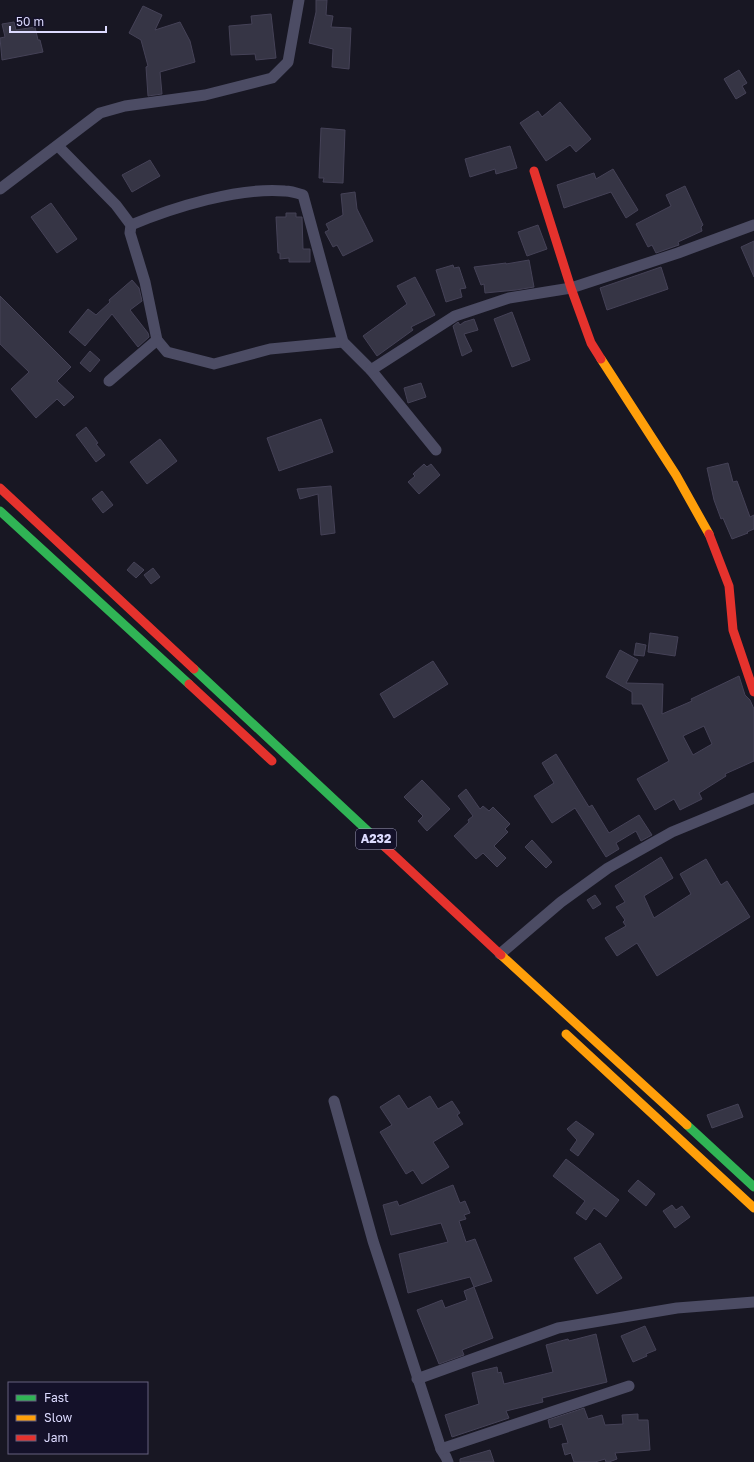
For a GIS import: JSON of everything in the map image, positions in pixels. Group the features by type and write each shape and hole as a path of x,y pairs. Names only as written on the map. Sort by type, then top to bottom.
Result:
{"main road":[{"path":"534,171 571,288 591,343 676,475 711,538 729,586 733,630 754,692"},
{"name":"A232","path":"0,488 500,954 754,1187"},
{"path":"0,511 278,768"},
{"path":"557,1025 754,1208"}],"street":[{"path":"0,189 100,113 125,106 205,95 272,78 288,62 299,0"},
{"path":"58,146 116,205 131,224 130,233 145,282 157,340 167,352 214,364 270,349 343,342"},
{"path":"131,224 146,218 198,203 246,191 286,190 303,195 343,342 371,370 436,450"},
{"path":"371,370 455,316 509,298 571,288 678,253 754,225"},
{"path":"109,381 157,340"},
{"path":"500,954 561,902 608,868 672,832 754,798"},
{"path":"334,1101 373,1241 417,1379 441,1449 448,1462"},
{"path":"417,1379 558,1328 677,1308 754,1302"},
{"path":"441,1449 629,1386"}],"building":[{"path":"316,0 327,0 326,15 333,16 331,27 351,28 349,69 332,67 333,49 309,43 316,12"},
{"path":"143,6 162,15 155,30 180,22 190,41 195,62 160,72 162,94 148,96 146,67 148,66 141,40 129,33"},
{"path":"271,14 276,58 256,60 255,54 231,55 229,26 252,24 251,16"},
{"path":"14,22 16,30 35,27 43,52 2,60 0,38 5,37 2,24"},
{"path":"739,70 747,83 742,86 746,93 736,99 724,79"},
{"path":"560,102 591,139 576,152 570,145 546,161 520,123 538,111 542,117"},
{"path":"321,128 345,130 343,183 323,182 324,178 319,178"},
{"path":"510,146 517,168 496,174 495,169 470,177 465,159"},
{"path":"150,160 160,176 132,192 122,175"},
{"path":"613,169 638,210 626,218 611,192 564,208 557,185 594,173 596,179"},
{"path":"685,186 703,225 701,227 702,231 678,242 679,245 656,253 652,245 648,247 636,224 671,206 666,195"},
{"path":"355,192 357,209 373,241 343,256 337,245 333,247 325,232 329,230 326,224 343,215 341,194"},
{"path":"51,203 77,239 57,253 31,217"},
{"path":"286,213 296,213 296,217 302,217 303,249 310,249 310,262 289,262 289,258 280,259 280,253 278,253 276,217 286,217"},
{"path":"538,225 547,249 527,256 518,232"},
{"path":"754,241 754,277 741,247"},
{"path":"529,260 534,287 516,290 485,293 484,284 481,285 474,267 506,264"},
{"path":"453,265 454,268 459,267 466,288 460,289 462,297 446,302 436,270"},
{"path":"661,267 668,289 607,310 600,288"},
{"path":"415,277 435,315 411,327 413,330 377,356 363,336 407,304 397,286"},
{"path":"132,280 139,288 142,301 130,310 148,333 149,337 138,347 112,314 85,346 69,332 88,309 96,315 110,302 109,300"},
{"path":"0,296 71,367 57,381 74,397 64,406 57,399 36,418 11,389 29,372 0,344"},
{"path":"512,312 530,360 512,367 494,319"},
{"path":"474,319 478,330 464,334 472,351 462,356 453,326 458,322 460,325"},
{"path":"90,351 100,360 90,372 80,363"},
{"path":"421,383 426,397 408,403 404,388"},
{"path":"321,419 333,452 279,471 267,438"},
{"path":"86,427 98,443 96,444 105,455 96,462 76,435"},
{"path":"160,439 177,461 147,484 130,462"},
{"path":"728,463 733,482 737,481 750,517 754,515 754,529 732,539 723,518 721,519 714,500 707,468"},
{"path":"424,464 427,467 431,464 440,475 419,494 408,482 415,476 413,474"},
{"path":"331,486 335,533 321,535 318,494 300,499 297,489"},
{"path":"102,491 113,505 103,513 92,499"},
{"path":"134,562 144,570 136,578 127,570"},
{"path":"153,568 160,577 151,584 144,575"},
{"path":"650,633 678,637 675,656 648,652"},
{"path":"636,643 646,645 644,656 634,655"},
{"path":"620,650 638,660 626,683 663,684 662,714 692,701 691,699 739,676 745,695 750,700 754,709 754,761 725,774 726,776 699,793 702,799 680,810 674,799 655,810 637,779 669,761 642,704 632,704 632,692 606,677","holes":["704,726 712,744 693,755 683,736"]},
{"path":"433,661 448,684 394,718 380,694"},
{"path":"556,754 589,807 592,805 609,833 639,815 652,835 641,841 636,831 616,843 619,849 606,857 575,808 552,823 534,796 554,783 542,763"},
{"path":"422,780 450,809 427,831 418,821 423,816 404,797"},
{"path":"466,789 480,809 483,806 489,811 493,807 510,824 505,829 508,832 494,846 506,858 497,867 483,853 476,859 454,836 469,822 468,820 473,816 458,796"},
{"path":"532,840 552,862 546,868 525,847"},
{"path":"661,857 673,878 644,896 654,918 691,894 680,874 706,859 721,885 727,881 750,917 657,976 637,943 617,956 605,938 626,926 623,922 625,920 616,907 625,902 615,886"},
{"path":"595,895 601,904 593,909 587,900"},
{"path":"399,1095 408,1109 430,1096 438,1109 452,1101 460,1113 457,1115 463,1124 433,1142 449,1167 422,1184 413,1170 406,1174 380,1132 392,1125 380,1107"},
{"path":"738,1104 743,1117 712,1128 707,1115"},
{"path":"576,1121 594,1134 578,1156 570,1150 577,1140 567,1129"},
{"path":"566,1159 619,1200 606,1217 594,1208 586,1220 576,1213 585,1201 553,1176"},
{"path":"638,1180 655,1194 646,1206 628,1191"},
{"path":"453,1185 460,1203 465,1201 470,1213 464,1215 466,1219 459,1221 466,1242 475,1239 492,1281 474,1287 470,1277 408,1293 399,1254 448,1242 441,1223 391,1235 383,1205 397,1201 399,1206"},
{"path":"672,1205 676,1210 682,1206 690,1217 675,1228 663,1211"},
{"path":"600,1243 622,1278 597,1294 574,1258"},
{"path":"474,1287 493,1338 462,1350 464,1355 439,1364 417,1310 442,1300 445,1308 467,1300 464,1291"},
{"path":"645,1326 656,1350 633,1362 621,1336"},
{"path":"596,1334 607,1382 542,1398 543,1402 506,1411 509,1418 452,1437 445,1415 479,1404 472,1373 497,1367 498,1373 501,1372 504,1384 553,1372 546,1345"},
{"path":"584,1408 588,1419 602,1415 605,1425 623,1424 622,1415 638,1414 638,1420 648,1420 650,1450 615,1453 617,1459 609,1462 606,1462 605,1459 595,1462 574,1462 571,1453 565,1455 562,1444 568,1443 562,1424 550,1428 548,1420"},
{"path":"490,1450 494,1462 460,1462 460,1459"}],"traffic: fast":[{"path":"0,511 189,684"},
{"path":"194,669 385,847"},
{"path":"687,1125 754,1187"}],"traffic: slow":[{"path":"601,359 676,475 709,534"},
{"path":"501,955 687,1125"},
{"path":"566,1034 754,1208"}],"traffic: jam":[{"path":"534,171 571,288 591,343 601,359"},
{"path":"0,488 194,669"},
{"path":"709,534 729,586 733,630 754,692"},
{"path":"189,684 272,761"},
{"path":"385,847 501,955"}]}
